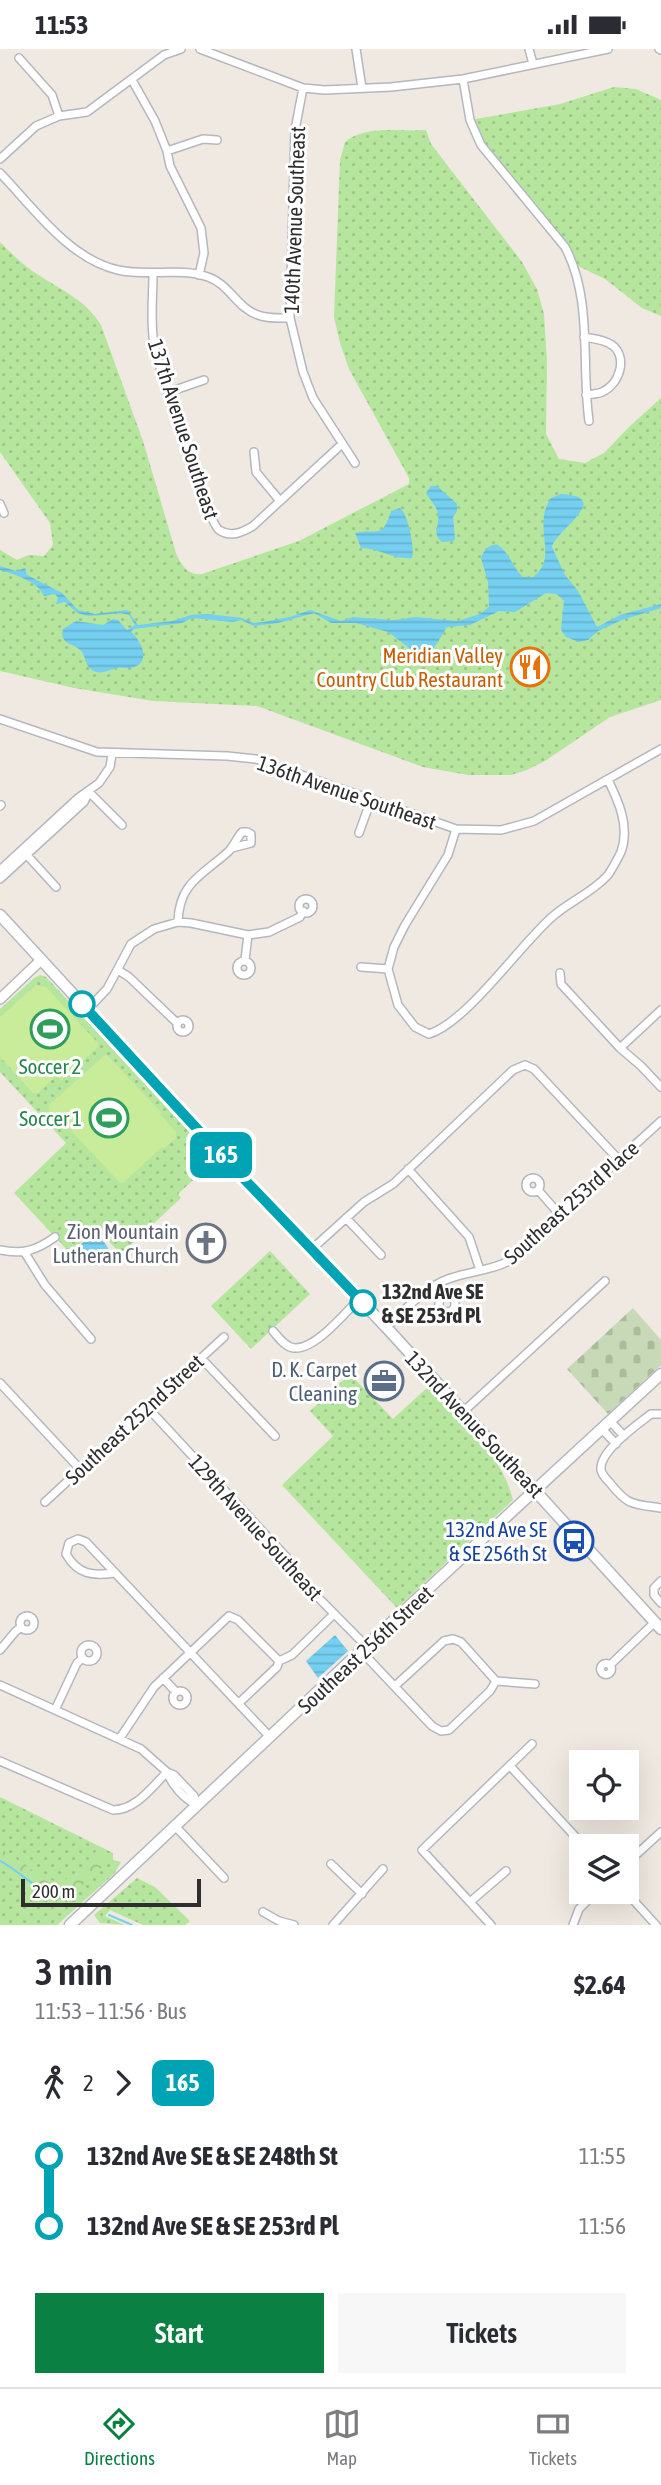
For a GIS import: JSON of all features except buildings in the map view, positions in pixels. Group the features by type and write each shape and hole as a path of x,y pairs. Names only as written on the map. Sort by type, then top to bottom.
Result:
{"main road":[{"name":"132nd Avenue Southeast","path":"0,915 464,1411 658,1625"},
{"name":"Southeast 256th Street","path":"70,1925 661,1374"}],"street":[{"path":"0,159 36,126 59,115 87,112 164,55 181,49"},
{"path":"200,49 303,88 325,90 463,79 608,49"},
{"path":"356,49 362,88"},
{"path":"529,49 533,64"},
{"path":"19,58 52,95 59,115"},
{"path":"463,79 470,120 481,145 565,247 574,264 580,284 589,421"},
{"path":"132,80 147,104 167,151 170,166 201,228 204,253 199,275"},
{"name":"140th Avenue Southeast","path":"303,88 295,130 290,318 303,372 313,398 355,463"},
{"path":"167,151 203,139 217,140"},
{"path":"0,173 50,225 88,257 118,270 199,275 219,282 241,305 258,315 290,318"},
{"name":"137th Avenue Southeast","path":"153,274 154,344 208,512 216,528 228,534 236,534 253,526 280,501"},
{"path":"584,338 603,340 614,346 620,354 621,365 611,386 601,393 586,394"},
{"path":"169,392 204,380"},
{"path":"254,452 256,472 280,501 342,444"},
{"path":"0,504 4,513"},
{"name":"136th Avenue Southeast","path":"0,719 78,746 112,754 256,759 456,829 501,830 534,821 661,749"},
{"path":"0,879 78,798 89,792 108,771 112,754"},
{"path":"456,829 448,855 394,947 388,969 398,1005 415,1027 429,1034 446,1025 472,1001 555,914 595,887 608,874 622,848 624,833 623,815 608,780"},
{"path":"89,792 122,825"},
{"path":"359,833 371,800"},
{"path":"178,922 178,906 184,893 232,848"},
{"path":"0,870 24,852"},
{"path":"24,852 56,887"},
{"path":"87,1010 107,989 124,952 140,936 154,929 178,922 248,935 269,932 300,917 303,911"},
{"path":"245,960 248,935"},
{"path":"0,999 41,960"},
{"path":"361,967 388,969"},
{"path":"118,970 129,977 177,1023"},
{"path":"560,973 561,984 620,1048 661,1087"},
{"path":"620,1048 661,1010"},
{"path":"312,1249 364,1202 387,1189 513,1070 522,1066 534,1069 619,1160"},
{"name":"Southeast 253rd Place","path":"386,1327 436,1285 507,1262 661,1121"},
{"path":"408,1169 469,1237 480,1271"},
{"path":"538,1189 560,1215"},
{"path":"346,1218 381,1255"},
{"path":"0,1250 25,1253 42,1247 55,1237"},
{"path":"25,1253 45,1285 91,1339"},
{"path":"464,1411 604,1281"},
{"path":"436,1285 444,1297"},
{"path":"273,1331 286,1345 293,1348 312,1343 359,1299"},
{"name":"Southeast 252nd Street","path":"45,1501 224,1337"},
{"path":"201,1358 275,1436"},
{"path":"0,1383 80,1469"},
{"name":"129th Avenue Southeast","path":"147,1407 289,1560 301,1580 432,1726 441,1731 449,1730 490,1691 496,1681"},
{"path":"661,1415 651,1414 603,1456 601,1473 627,1503 661,1509"},
{"path":"606,1425 624,1436"},
{"path":"606,1425 616,1444"},
{"path":"114,1573 98,1576 83,1573 66,1554 69,1543 75,1539 83,1540 114,1573 189,1654 197,1658 240,1702 270,1737"},
{"path":"661,1581 654,1588 654,1595 661,1603"},
{"path":"240,1702 277,1667 279,1661 292,1655 334,1614"},
{"path":"120,1738 142,1702 163,1678 229,1616 238,1620 279,1661"},
{"path":"610,1665 658,1625"},
{"path":"0,1650 21,1627"},
{"path":"395,1686 444,1641 453,1639 461,1643 496,1681 535,1684"},
{"path":"55,1710 77,1663 83,1658"},
{"path":"163,1678 176,1692"},
{"path":"0,1685 141,1749 167,1772 170,1781 189,1801 197,1805"},
{"path":"491,1925 422,1850 532,1744"},
{"path":"0,1761 106,1807 121,1810 140,1799 167,1772"},
{"path":"510,1766 573,1834"},
{"path":"175,1826 224,1878"},
{"path":"639,1852 661,1832"},
{"path":"331,1864 362,1894"},
{"path":"333,1925 383,1869"},
{"path":"470,1902 506,1871"},
{"path":"573,1925 579,1909 584,1904"},
{"path":"637,1904 656,1925"},
{"path":"263,1912 279,1921 294,1925"}],"green space":[{"path":"614,87 636,89 661,100 661,316 642,308 605,279 574,264 490,158 470,120 560,104"},
{"path":"384,130 426,130 431,144 522,262 537,289 544,314 547,361 546,434 559,459 585,463 604,453 661,398 661,700 610,717 545,761 527,770 511,775 468,775 423,767 257,706 153,701 74,688 0,671 0,550 17,560 28,555 44,556 53,545 50,523 0,452 0,242 27,267 80,302 101,325 143,441 176,553 186,569 202,574 299,541 409,484 409,478 349,369 334,317 340,160 345,142 354,136"},
{"path":"40,975 46,977 213,1156 213,1162 178,1194 181,1198 121,1254 96,1228 70,1253 14,1193 66,1143 0,1072 0,1009"},
{"name":"Soccer 2","path":"36,985 46,987 98,1043 98,1047 62,1080 57,1075 38,1093 33,1093 0,1057 0,1017"},
{"name":"Soccer 1","path":"106,1054 161,1112 176,1132 176,1138 162,1147 123,1183 49,1111 49,1105"},
{"path":"270,1251 310,1294 251,1349 211,1306"},
{"path":"633,1308 661,1340 661,1365 608,1414 567,1369"},
{"path":"350,1374 393,1419 429,1386 490,1453 508,1483 513,1500 397,1608 282,1485 333,1436 310,1411"},
{"path":"0,1797 113,1853 113,1860 121,1862 114,1874 57,1925 0,1925"},
{"path":"0,1848 32,1870 56,1882 63,1881 83,1868 97,1850 103,1850 109,1863 90,1875 68,1905 63,1906 0,1868"},
{"path":"137,1878 155,1887 190,1921 185,1925 143,1925 110,1910 105,1916 125,1925 100,1923 94,1915"}],"water":[{"path":"431,486 437,486 457,504 453,517 453,541 442,542 437,536 437,511 426,493"},
{"path":"561,494 576,496 583,501 583,508 552,547 565,575 578,591 597,627 620,615 661,604 661,608 622,620 598,631 588,640 579,642 566,637 561,630 564,600 556,594 546,593 515,612 499,611 470,625 447,627 432,651 417,654 388,632 356,623 331,623 314,613 278,623 254,626 241,620 233,622 192,618 182,623 134,629 131,632 143,650 139,664 132,668 95,672 81,651 65,641 63,629 76,621 103,625 113,619 118,620 127,630 135,625 129,615 117,613 91,616 78,613 65,602 56,604 58,598 55,594 44,596 32,583 0,570 0,566 16,571 25,568 27,575 62,593 78,610 95,614 127,610 138,625 208,614 242,618 253,623 290,617 310,610 341,621 353,617 394,620 416,617 458,621 480,614 489,607 488,582 481,558 490,546 498,545 502,548 523,577 533,577 541,569 545,551 546,509 551,498"},
{"path":"400,508 410,531 412,558 361,548 355,533 382,529 391,511"},
{"path":"93,1235 108,1248 106,1258 97,1266 85,1262 76,1251 77,1247"},
{"path":"335,1635 348,1651 318,1678 306,1661"}],"waterway":[{"path":"0,1861 44,1891 72,1899"},
{"path":"109,1915 132,1925"}],"bus line":[{"name":"165","path":"82,1004 363,1303"}],"place":[{"name":"Meridian Valley Country Club Restaurant","path":"530,667"},
{"name":"Soccer 2","path":"50,1029"},
{"name":"Soccer 1","path":"109,1118"},
{"name":"Zion Mountain Lutheran Church","path":"206,1243"},
{"name":"132nd Ave SE & SE 253rd Pl","path":"363,1303"},
{"name":"D. K. Carpet Cleaning","path":"384,1381"},
{"name":"132nd Ave SE & SE 256th St","path":"574,1541"}]}
